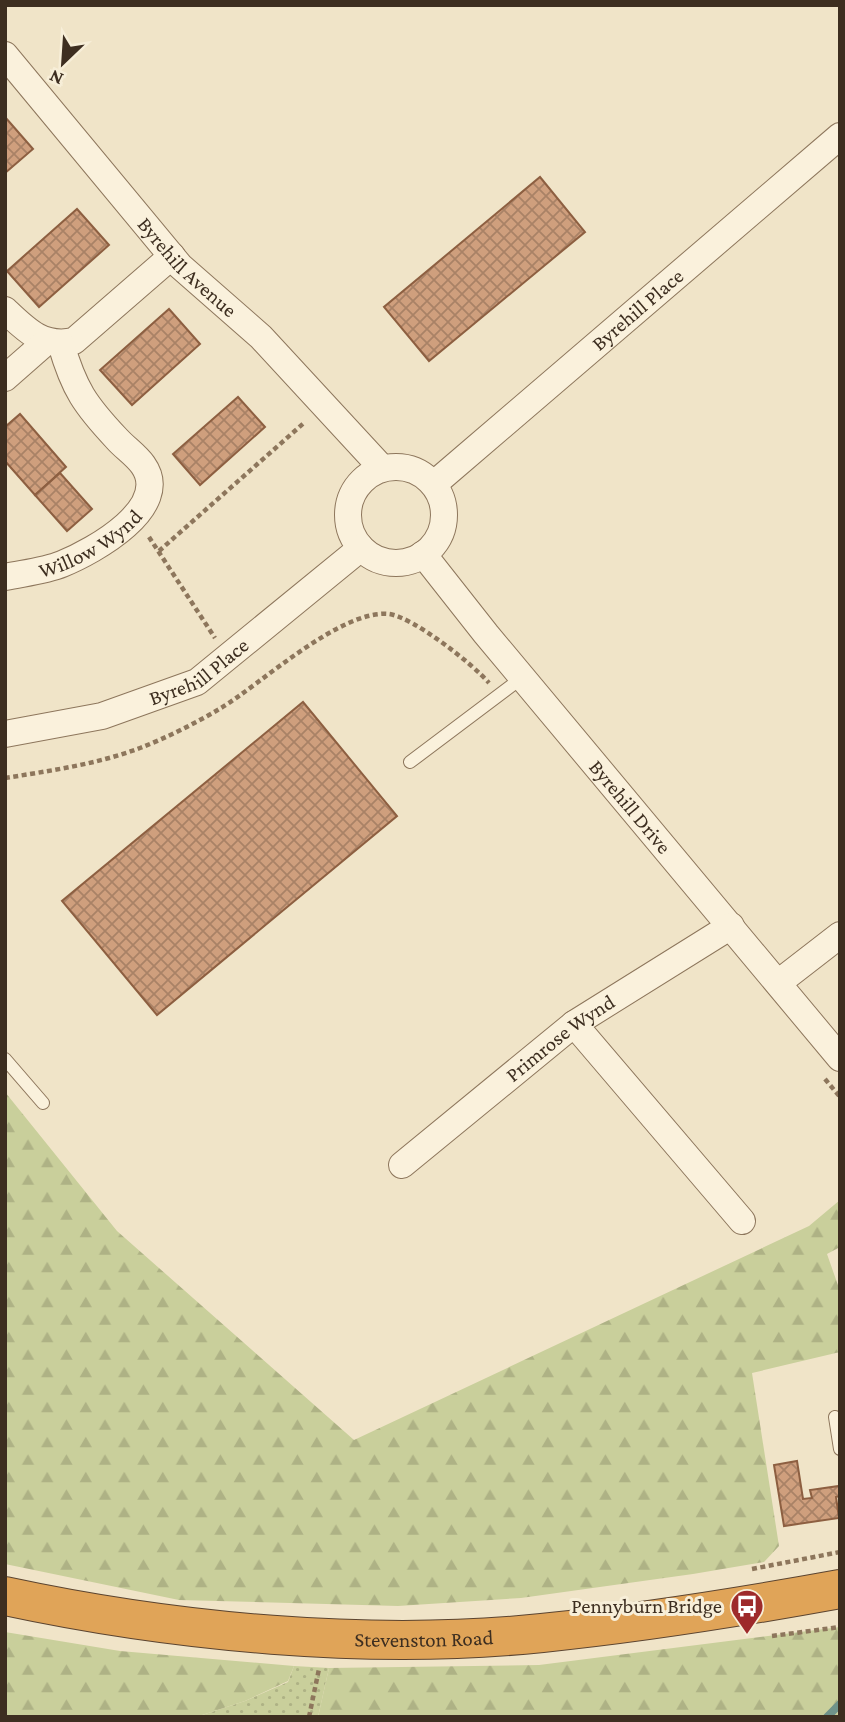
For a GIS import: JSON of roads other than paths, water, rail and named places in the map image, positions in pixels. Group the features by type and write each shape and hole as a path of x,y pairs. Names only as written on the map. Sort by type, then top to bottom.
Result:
{"highway":[{"name":"Stevenston Road","path":"5,1596 155,1624 292,1636 430,1639 540,1633 753,1605 840,1589"}],"street":[{"name":"Byrehill Avenue","path":"9,67 172,256 261,337 382,468"},
{"name":"Byrehill Place","path":"434,484 840,136"},
{"path":"5,310 31,335 53,343 74,341 172,256"},
{"path":"5,378 53,343"},
{"name":"Willow Wynd","path":"5,577 62,564 104,541 134,517 149,498 150,484 144,466 89,408 72,383 53,343"},
{"path":"406,467 421,473 434,484 443,501 444,518 435,543 424,554 405,562 388,563 372,557 351,534 347,519 349,503 356,487 367,475 382,468 406,467"},
{"name":"Byrehill Place","path":"5,733 102,716 197,681 361,548"},
{"name":"Byrehill Drive","path":"424,554 778,983 831,1067"},
{"name":"Primrose Wynd","path":"402,1165 574,1024 731,926"},
{"path":"778,983 840,935"},
{"path":"574,1024 741,1221"}],"lane":[{"path":"410,762 523,677"},
{"path":"5,1059 43,1103"},
{"path":"835,1417 840,1449"}],"waterway":[{"path":"827,1717 840,1704"}],"place":[{"name":"Pennyburn Bridge","path":"747,1636"}]}
